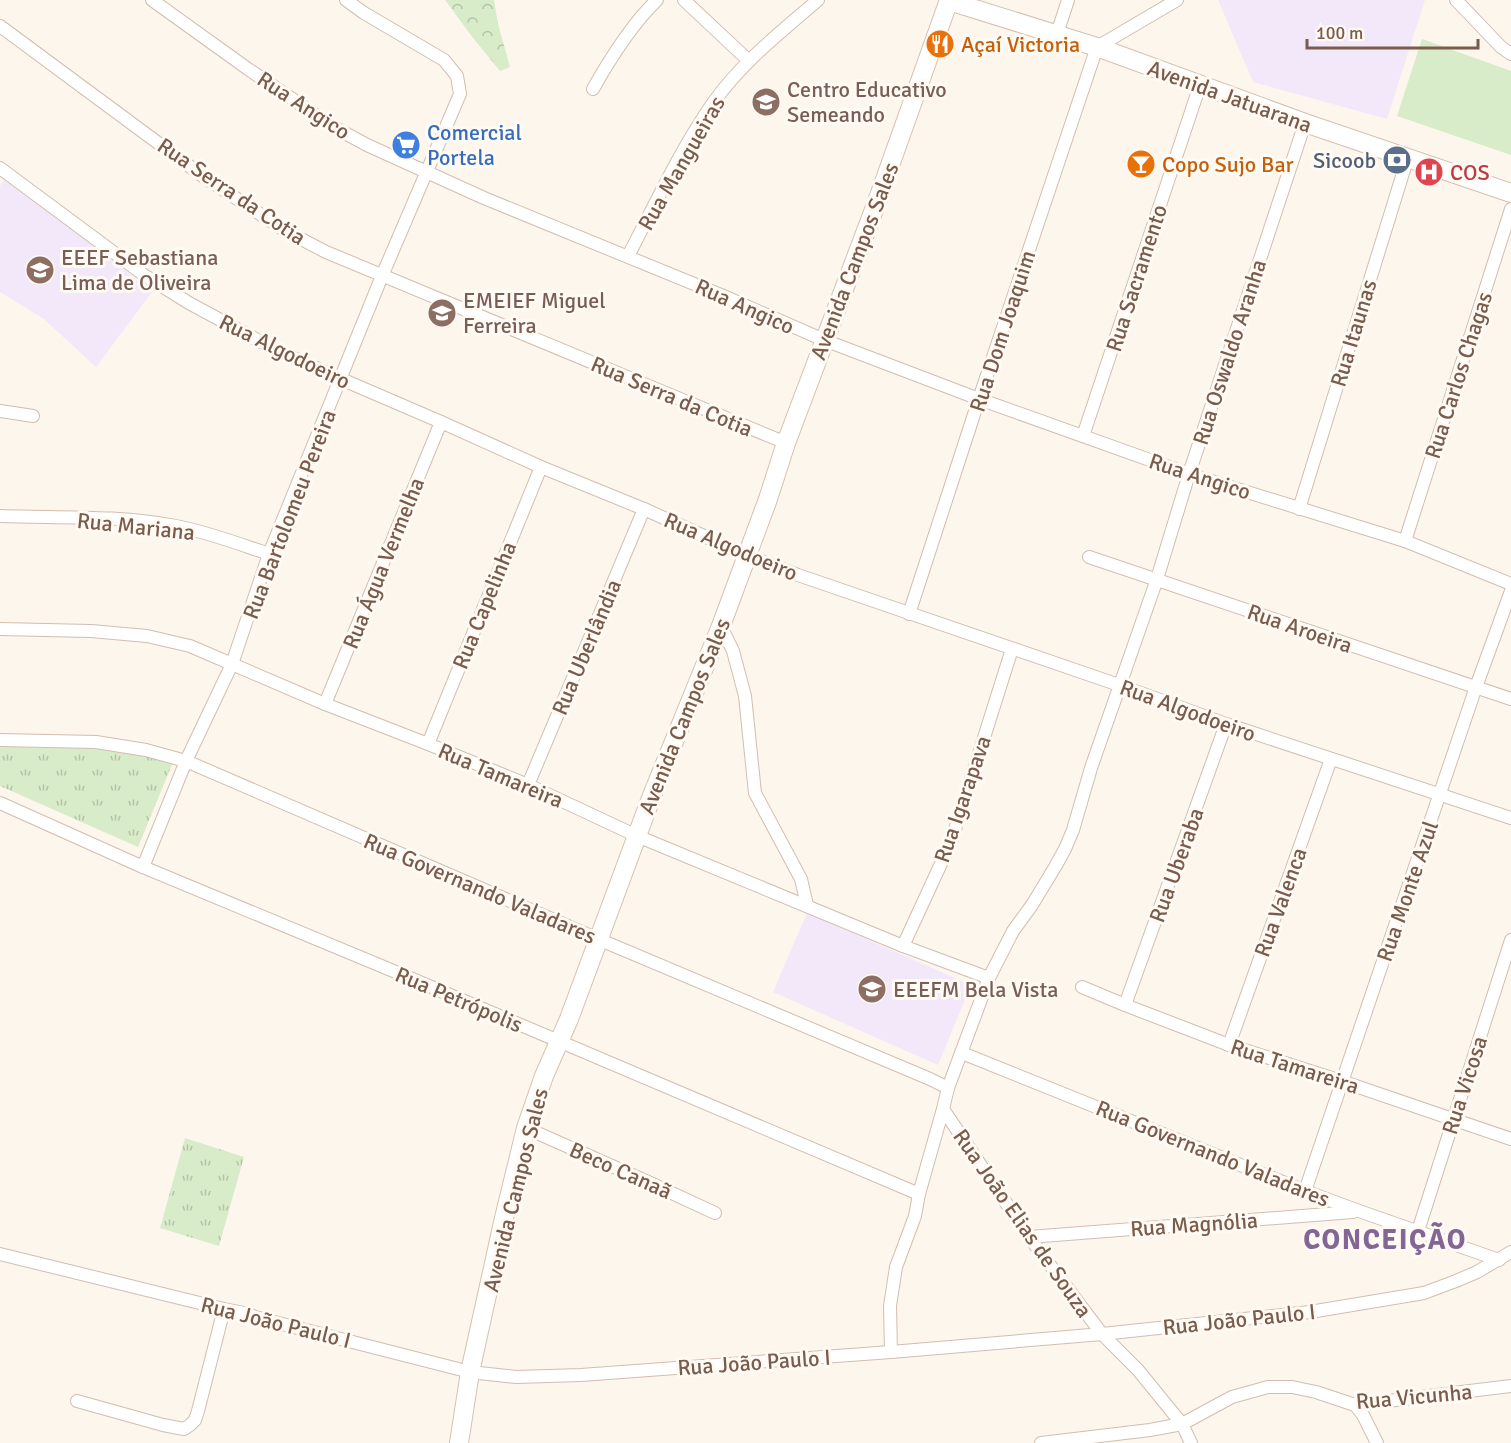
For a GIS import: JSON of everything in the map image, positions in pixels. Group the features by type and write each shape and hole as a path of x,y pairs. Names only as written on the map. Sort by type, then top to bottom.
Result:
{"street":[{"name":"Rua Angico","path":"152,0 332,126 425,172 824,340 979,399 1189,474 1405,541 1511,584"},
{"name":"Rua Bartolomeu Pereira","path":"143,867 186,761 232,664 269,554 425,172 460,94 457,76 444,60 346,0"},
{"path":"593,89 622,42 657,0"},
{"path":"684,0 749,61"},
{"name":"Rua Mangueiras","path":"628,256 699,125 714,102 749,61 818,0"},
{"name":"Avenida Jatuarana","path":"949,0 1097,47 1305,123 1511,193"},
{"name":"Avenida Campos Sales","path":"459,1443 470,1372 526,1128 637,836 721,626 949,0"},
{"path":"1057,34 1068,0"},
{"path":"1097,47 1178,0"},
{"path":"1456,0 1511,54"},
{"name":"Rua Serra da Cotia","path":"0,26 204,177 284,230 326,252 382,276 786,443"},
{"name":"Rua Dom Joaquim","path":"909,614 1097,47"},
{"name":"Rua Sacramento","path":"1083,436 1200,85"},
{"name":"Rua Oswaldo Aranha","path":"989,978 1013,931 1032,905 1065,849 1157,579 1189,474 1305,123"},
{"name":"Rua Itaunas","path":"1299,509 1408,158"},
{"name":"Rua Algodoeiro","path":"2,172 144,275 189,303 276,350 541,467 644,508 746,555 1226,724 1511,818"},
{"name":"Rua Carlos Chagas","path":"1405,541 1511,209"},
{"path":"0,411 33,416"},
{"name":"Rua Água Vermelha","path":"326,704 441,422"},
{"name":"Rua Capelinha","path":"428,744 541,467"},
{"name":"Rua Uberlândia","path":"528,785 644,508"},
{"name":"Rua Mariana","path":"0,516 99,519 174,526 203,532 269,554"},
{"name":"Rua Aroeira","path":"1089,557 1511,699"},
{"name":"Rua Monte Azul","path":"1305,1191 1476,687 1511,591"},
{"path":"721,626 733,651 745,696 755,793 801,879 807,905"},
{"name":"Rua Tamareira","path":"0,629 91,631 147,636 190,646 326,704 528,785 637,836 903,946 989,978"},
{"name":"Rua Igarapava","path":"903,946 951,842 1012,649"},
{"name":"Rua Uberaba","path":"1125,1005 1226,724"},
{"name":"Rua Governando Valadares","path":"0,740 96,742 146,750 186,761 948,1088"},
{"name":"Rua Valenca","path":"1229,1045 1330,759"},
{"name":"Rua Petrópolis","path":"0,803 143,867 919,1194"},
{"name":"Rua Vicosa","path":"1418,1231 1511,940"},
{"name":"Rua João Elias de Souza","path":"989,978 948,1088 943,1109 1029,1237 1102,1334 1138,1370 1182,1424 1191,1443"},
{"name":"Rua Tamareira","path":"1082,987 1229,1045 1511,1139"},
{"name":"Rua Governando Valadares","path":"962,1053 1305,1191 1500,1260"},
{"path":"891,1352 890,1306 896,1267 915,1216 943,1109"},
{"name":"Beco Canaã","path":"526,1128 715,1213"},
{"name":"Rua Magnólia","path":"1029,1237 1359,1211"},
{"name":"Rua João Paulo I","path":"0,1254 249,1314 470,1372 516,1377 581,1375 891,1352 1289,1315 1424,1293 1456,1281 1500,1260 1511,1252"},
{"path":"77,1401 184,1429 195,1420 198,1411 224,1309"},
{"name":"Rua Vicunha","path":"1041,1443 1182,1424 1232,1397 1268,1387 1292,1387 1317,1392 1354,1405 1511,1386"},
{"path":"1354,1405 1363,1415 1377,1443"}],"shaded area":[{"path":"1218,0 1425,0 1387,119 1253,82"},
{"path":"4,180 152,292 96,367 44,319 0,292 0,186"},
{"name":"EEEFM Bela Vista","path":"807,913 971,985 938,1065 773,992"}],"green space":[{"path":"445,0 494,0 510,67 500,71"},
{"path":"1422,39 1511,71 1511,155 1397,116"},
{"path":"0,739 176,755 138,847 0,786"},
{"path":"185,1138 244,1157 219,1246 160,1228"}],"place":[{"name":"Açaí Victoria","path":"940,44"},
{"name":"Centro Educativo Semeando","path":"766,102"},
{"name":"Comercial Portela","path":"406,145"},
{"name":"Sicoob","path":"1397,160"},
{"name":"Copo Sujo Bar","path":"1141,164"},
{"name":"COS","path":"1429,172"},
{"name":"EEEF Sebastiana Lima de Oliveira","path":"40,270"},
{"name":"EMEIEF Miguel Ferreira","path":"442,313"},
{"name":"EEEFM Bela Vista","path":"872,989"}],"district":[{"name":"CONCEIÇÃO","path":"1385,1239"}]}
